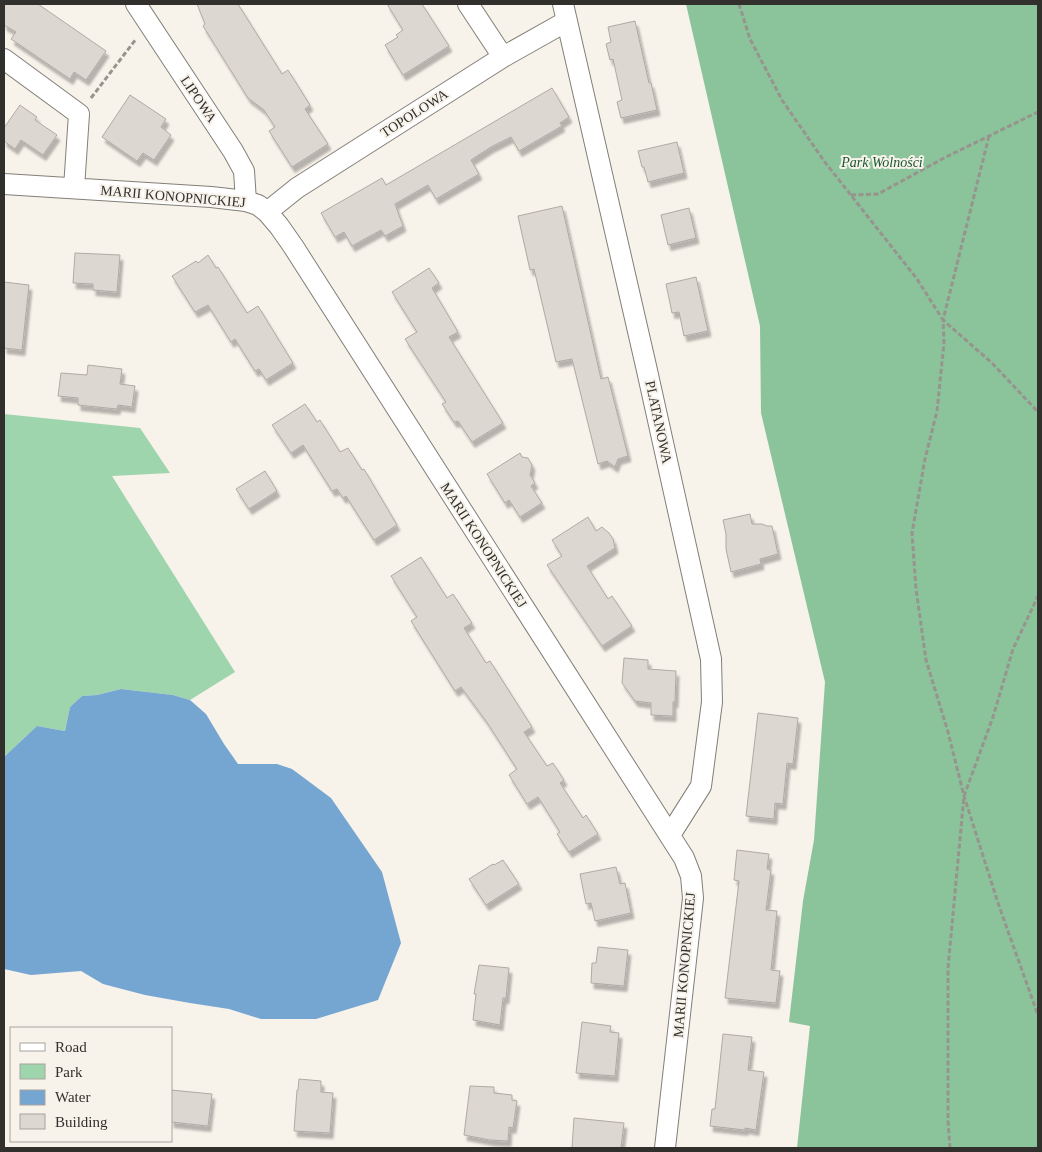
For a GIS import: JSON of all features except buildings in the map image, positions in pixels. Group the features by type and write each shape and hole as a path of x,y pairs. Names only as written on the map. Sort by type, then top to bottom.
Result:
{"street":[{"name":"LIPOWA","path":"136,4 233,151 244,171 246,201"},
{"path":"468,4 502,57"},
{"name":"TOPOLOWA","path":"267,212 297,188 502,57 565,12"},
{"name":"PLATANOWA","path":"565,12 711,659 712,702 701,786 670,835"},
{"path":"4,59 79,114 74,188"},
{"name":"MARII KONOPNICKIEJ","path":"4,184 211,196 246,201 258,205 267,212 293,246 684,858 691,876 693,898 665,1148"}],"path":[{"path":"740,4 750,40 782,100 824,161 917,279 943,320 992,363 1038,412"},
{"path":"79,114 148,22"},
{"path":"852,195 878,194 944,158 1038,112"},
{"path":"988,136 943,320 944,344 936,410 912,533 916,590 926,660 948,732 964,796 998,906 1038,1015"},
{"path":"950,1148 948,1121 948,968 964,796 992,717 1013,649 1038,596"}],"green space":[{"name":"Park Wolności","path":"686,4 1038,4 1038,1148 797,1148 810,1026 789,1022 803,901 814,840 825,682 761,413 760,326"},
{"path":"4,414 140,428 170,473 112,476 235,672 190,700 173,695 121,689 97,695 82,696 70,707 65,731 37,726 4,757"}],"water":[{"path":"121,689 173,695 190,700 206,714 238,764 277,764 292,769 331,798 382,872 401,943 378,1000 316,1019 261,1019 229,1009 145,995 103,984 81,971 31,975 4,969 4,757 37,726 65,731 70,707 82,696 97,695"}]}
